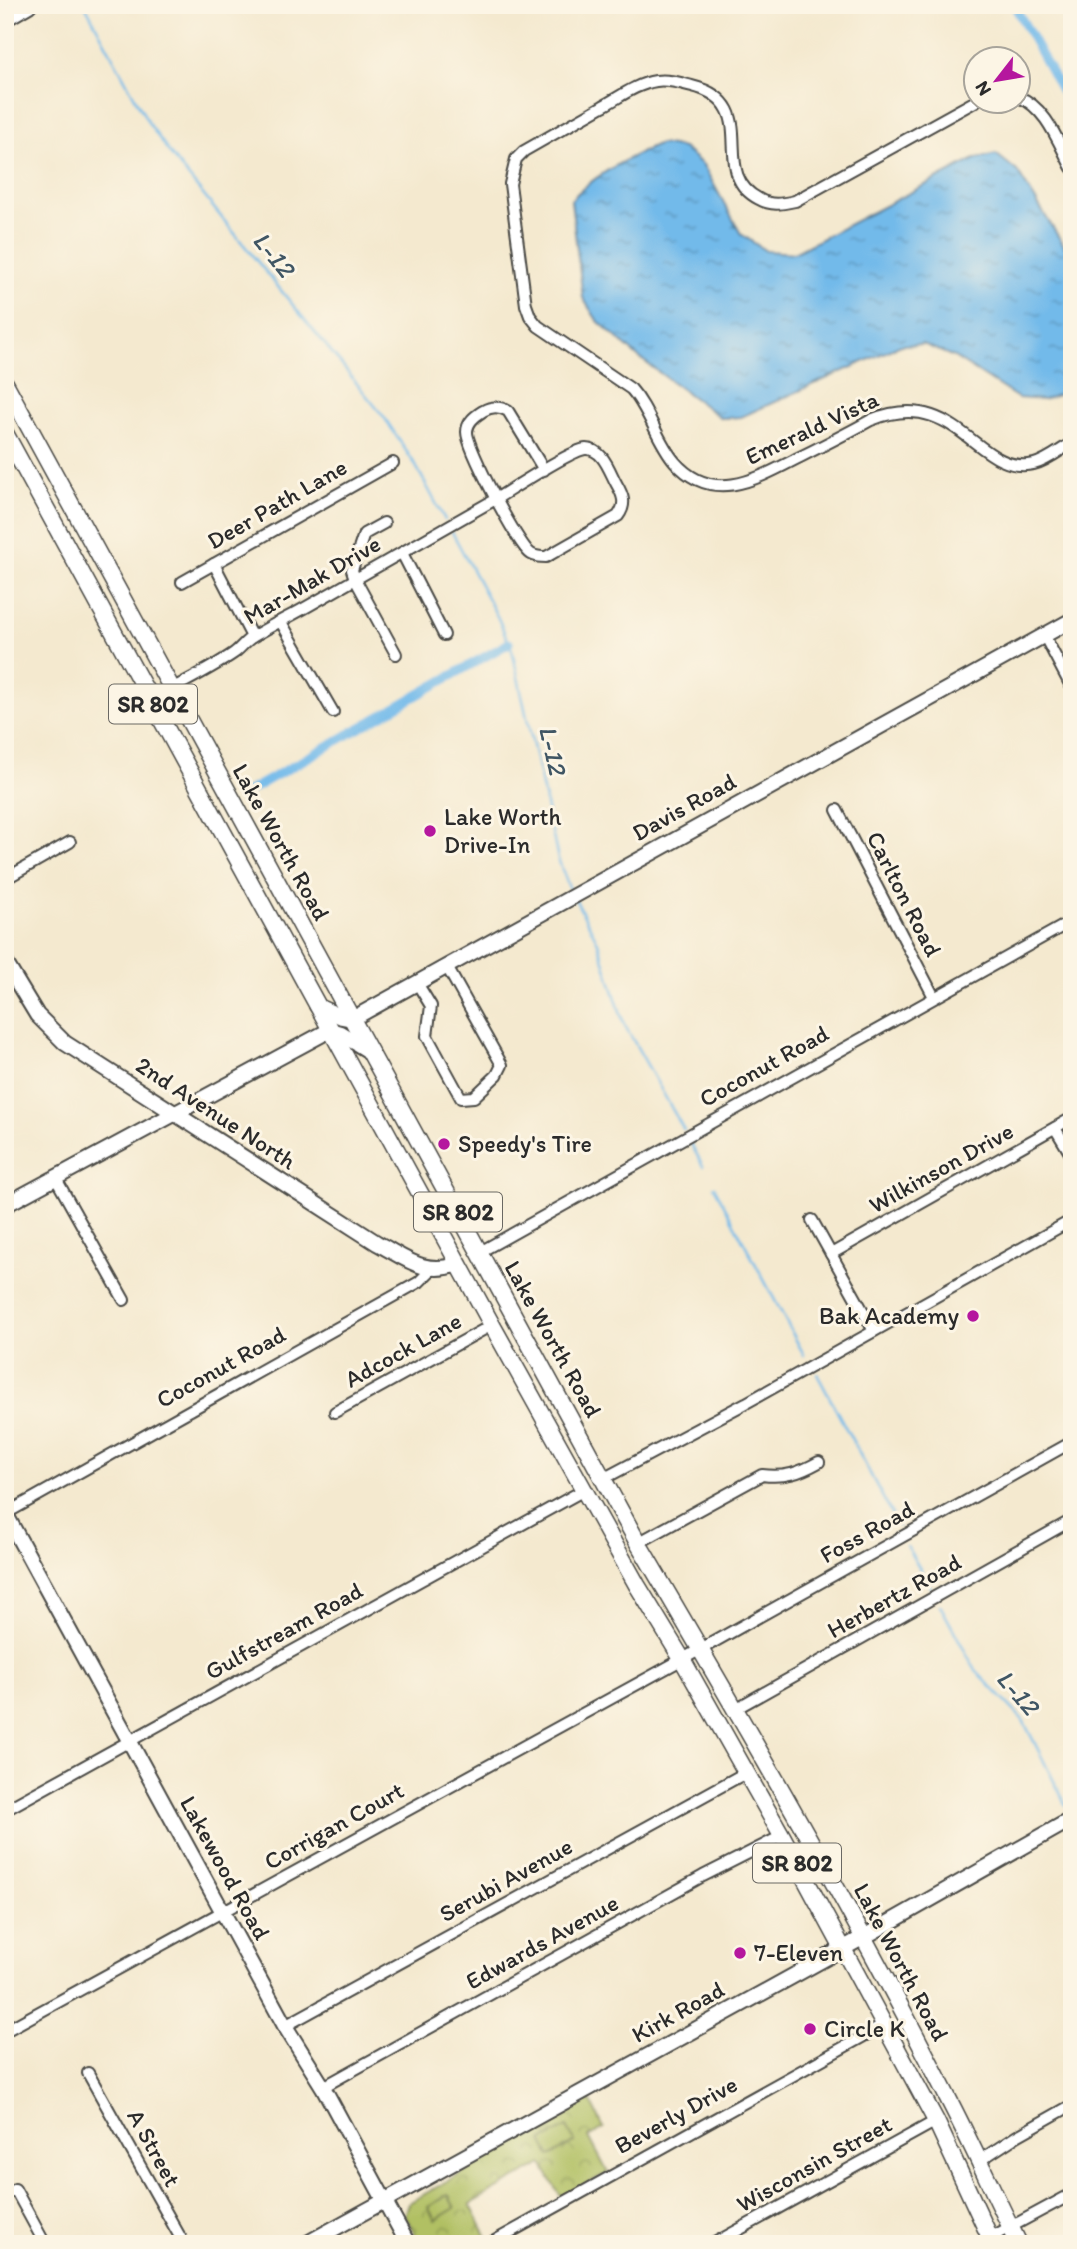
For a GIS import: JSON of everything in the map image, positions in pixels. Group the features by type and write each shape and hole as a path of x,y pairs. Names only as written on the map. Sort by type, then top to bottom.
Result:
{"main road":[{"name":"Lake Worth Road","path":"6,384 638,1543 737,1708 907,2020 1019,2244"},
{"name":"Lake Worth Road","path":"5,433 492,1325 637,1585 682,1658 782,1836 936,2121 991,2241"},
{"path":"40,498 52,499 83,547 89,551 95,549"},
{"path":"425,1201 444,1219 467,1255 480,1252"},
{"path":"459,1264 475,1266 495,1298 511,1309"},
{"path":"550,1429 562,1430 584,1472 593,1478 603,1479"},
{"path":"584,1490 603,1500 624,1538 638,1543"}],"street":[{"path":"5,19 29,5"},
{"name":"Emerald Vista","path":"962,108 794,201 780,205 766,203 750,195 740,184 735,172 733,124 721,100 700,88 667,80 639,85 524,151 516,159 510,184 526,305 538,326 631,389 642,403 673,461 703,482 734,486 757,480 872,420 889,413 904,411 921,412 943,420 1003,462 1037,463 1072,443"},
{"path":"1032,105 1044,117 1071,164"},
{"path":"496,499 467,435 469,423 485,410 497,406 508,411 544,470"},
{"name":"Mar-Mak Drive","path":"150,700 234,653 252,637 583,449 600,454 624,499 624,506 618,516 546,557 534,556 525,548 496,499"},
{"name":"Deer Path Lane","path":"182,582 393,463"},
{"path":"384,523 364,534 352,570 396,654"},
{"path":"402,553 444,635"},
{"path":"214,564 252,637"},
{"name":"Davis Road","path":"352,1019 573,894 1072,620"},
{"path":"281,622 332,712"},
{"path":"1044,635 1072,688"},
{"name":"Carlton Road","path":"837,810 934,997"},
{"path":"5,879 70,842"},
{"name":"Coconut Road","path":"480,1252 1072,921"},
{"name":"2nd Avenue North","path":"5,962 37,1015 65,1043 377,1242 419,1265 432,1269"},
{"path":"417,983 431,1006 427,1036 461,1098 474,1097 497,1075 502,1065 447,967"},
{"path":"317,1006 352,1019"},
{"path":"5,1205 330,1030 369,1051"},
{"name":"Wilkinson Drive","path":"831,1254 1072,1118"},
{"path":"1055,1128 1072,1156"},
{"path":"55,1177 124,1300"},
{"path":"812,1220 874,1331"},
{"path":"603,1479 1072,1220"},
{"name":"Coconut Road","path":"5,1513 421,1282 432,1269 442,1270 459,1264"},
{"name":"Adcock Lane","path":"335,1412 492,1325"},
{"name":"Foss Road","path":"682,1658 701,1650 1072,1442"},
{"path":"638,1543 762,1475 778,1477 796,1474 819,1462"},
{"name":"Gulfstream Road","path":"5,1810 584,1490"},
{"name":"Lakewood Road","path":"5,1513 285,2026 323,2087 408,2244"},
{"name":"Herbertz Road","path":"737,1708 1072,1520"},
{"name":"Corrigan Court","path":"5,2031 682,1658"},
{"name":"Serubi Avenue","path":"285,2026 747,1772"},
{"name":"Kirk Road","path":"306,2244 862,1938 1072,1819"},
{"name":"Edwards Avenue","path":"323,2087 703,1876 782,1836"},
{"name":"Beverly Drive","path":"489,2244 884,2025"},
{"name":"A Street","path":"88,2073 184,2244"},
{"path":"979,2161 1072,2105"},
{"name":"Wisconsin Street","path":"713,2244 936,2121"},
{"path":"5,2195 15,2189 45,2244"},
{"path":"991,2241 1072,2194"}],"green space":[{"path":"590,2100 604,2128 589,2137 608,2173 561,2197 542,2164 470,2204 487,2237 475,2244 420,2244 405,2215 409,2203"},
{"path":"567,2127 575,2142 550,2156 542,2141"},
{"path":"448,2195 455,2208 435,2220 428,2207"}],"water":[{"path":"660,144 683,148 703,165 741,234 766,251 794,253 975,159 996,154 1017,171 1072,258 1072,390 1043,400 1018,398 954,357 923,344 901,345 741,417 721,418 637,356 597,320 583,298 571,200 612,168"}],"waterway":[{"name":"L-12","path":"85,5 149,124 174,159 384,417 416,466 445,520"},
{"path":"1014,5 1072,110"},
{"name":"L-12","path":"452,532 512,650 558,859 570,890"},
{"path":"247,792 509,643"},
{"name":"L-12","path":"575,899 598,942 624,1024 684,1130"},
{"name":"L-12","path":"690,1142 703,1166"},
{"name":"L-12","path":"714,1186 804,1355"},
{"name":"L-12","path":"817,1374 898,1526"},
{"name":"L-12","path":"907,1547 931,1588"},
{"name":"L-12","path":"940,1605 976,1671 1023,1720 1066,1805"}],"place":[{"name":"Lake Worth Drive-In","path":"430,831"},
{"name":"Speedy's Tire","path":"444,1144"},
{"name":"Bak Academy","path":"973,1316"},
{"name":"7-Eleven","path":"740,1953"},
{"name":"Circle K","path":"810,2029"}]}
